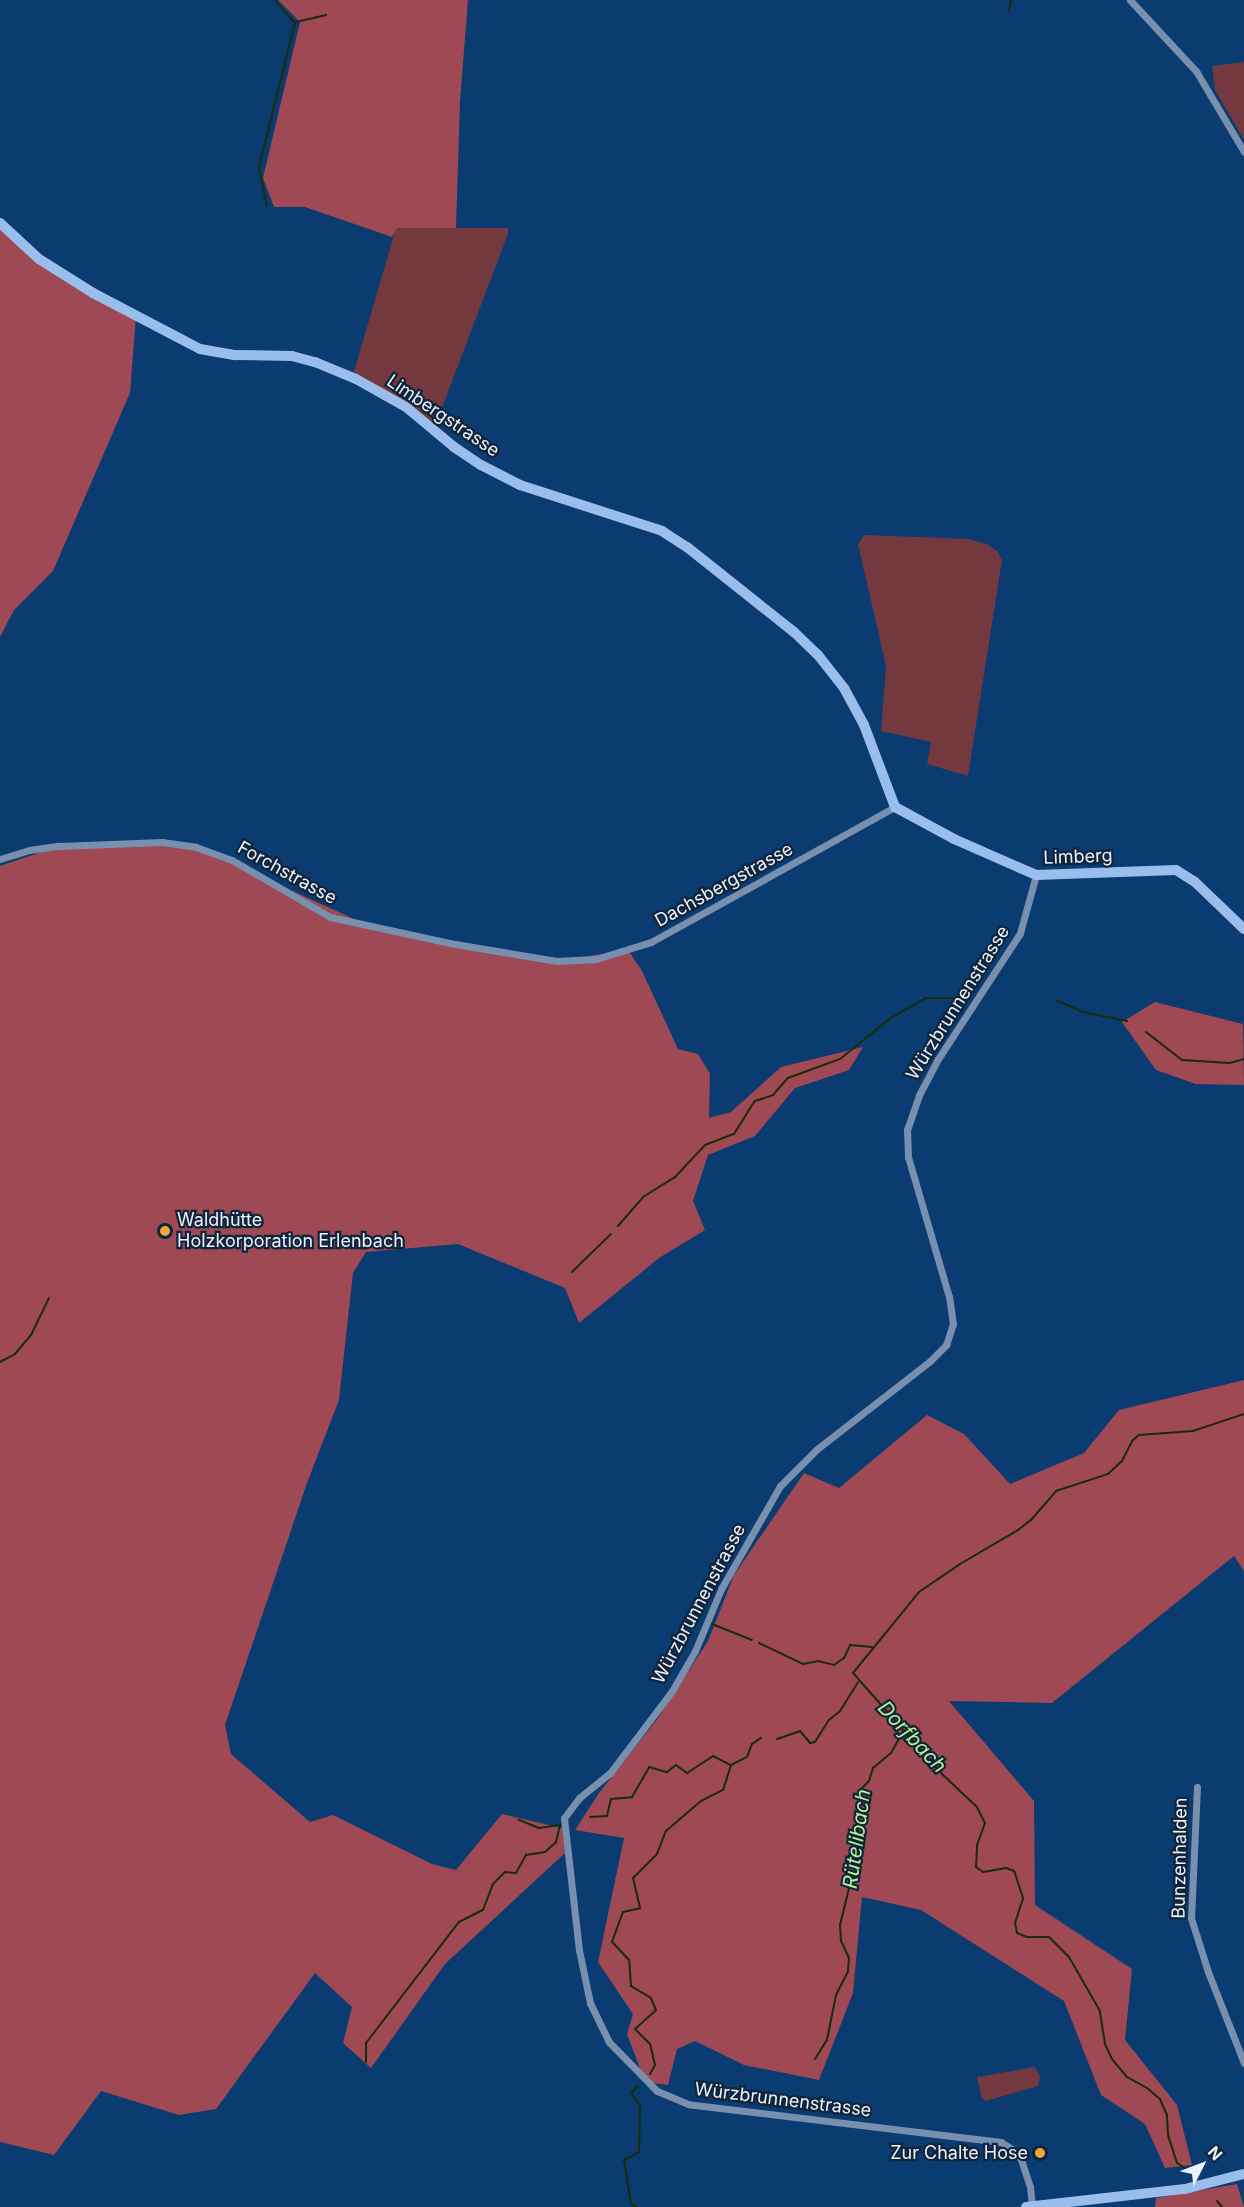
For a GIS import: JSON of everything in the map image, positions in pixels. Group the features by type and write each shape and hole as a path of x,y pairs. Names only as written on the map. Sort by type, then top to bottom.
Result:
{"street":[{"path":"1130,0 1196,71 1244,152"},
{"name":"Limbergstrasse","path":"0,223 39,259 75,282 200,349 235,355 292,356 315,362 356,379 406,407 454,447 481,465 520,485 662,531 687,547 794,632 818,655 844,688 875,750 895,807"},
{"name":"Limberg","path":"895,807 954,839 1036,875 1176,870 1195,882 1244,929"},
{"name":"Dachsbergstrasse","path":"557,961 597,959 651,942 895,807"},
{"name":"Forchstrasse","path":"0,860 29,850 59,846 162,842 196,847 232,860 330,917 455,944 557,961"},
{"name":"Würzbrunnenstrasse","path":"1029,2206 1030,2187 1021,2159 1001,2142 688,2104 657,2091 609,2042 590,2003 579,1950 564,1818 579,1798 610,1773 672,1690 695,1651 721,1588 780,1486 818,1449 946,1346 953,1324 949,1298 908,1157 907,1130 919,1095 938,1059 1020,933 1036,875"},
{"name":"Bunzenhalden","path":"1197,1787 1191,1918 1208,1972 1244,2063"},
{"path":"1029,2206 1185,2189 1244,2174"}],"shaded area":[{"path":"278,0 468,0 460,102 456,228 397,228 392,237 305,207 274,207 263,178 300,22"},
{"path":"1244,62 1244,140 1215,90 1212,66"},
{"path":"0,227 47,268 136,316 130,393 53,571 14,610 0,637"},
{"path":"396,228 508,228 508,234 435,426 353,375"},
{"path":"864,535 968,539 987,544 998,552 1002,560 968,776 927,764 931,742 881,731 886,666 858,544"},
{"path":"162,842 196,847 363,923 557,961 628,950 642,971 678,1049 698,1054 710,1074 709,1118 731,1112 781,1067 863,1047 849,1070 795,1088 755,1136 708,1155 693,1201 705,1230 659,1258 579,1323 565,1288 458,1244 366,1252 353,1273 339,1400 307,1483 225,1725 231,1754 310,1822 333,1815 432,1864 456,1870 502,1814 562,1828 565,1853 445,1964 371,2068 343,2043 352,2007 315,1973 216,2109 179,2115 101,2091 54,2155 0,2142 0,866 59,846"},
{"path":"1155,1002 1243,1024 1244,1085 1196,1084 1156,1070 1122,1022"},
{"path":"1244,1380 1244,1571 1234,1556 1052,1703 949,1701 1034,1801 1035,1905 1132,1969 1125,2040 1177,2105 1192,2165 1165,2168 1145,2124 1101,2095 1064,2001 921,1910 862,1897 853,1993 819,2080 744,2065 695,2041 677,2049 668,2085 645,2082 627,2034 633,2014 598,1962 624,1838 575,1830 599,1793 658,1718 708,1641 734,1575 804,1473 839,1488 927,1415 964,1434 1010,1484 1084,1453 1119,1410"},
{"path":"1035,2067 1040,2077 1038,2086 986,2101 982,2098 977,2077"},
{"path":"1237,2184 1244,2207 1155,2207 1156,2198"}],"waterway":[{"path":"267,206 259,167 295,23 275,0"},
{"path":"1009,11 1011,0"},
{"path":"296,22 326,15"},
{"path":"618,1226 643,1197 676,1176 705,1145 734,1134 755,1101 773,1095 788,1078 840,1059 891,1018 925,998 965,998"},
{"path":"1056,1000 1083,1012 1127,1021"},
{"path":"1146,1032 1182,1060 1230,1063 1244,1059"},
{"path":"572,1272 611,1234"},
{"path":"0,1362 15,1354 31,1335 49,1298"},
{"name":"Dorfbach","path":"1185,2168 1177,2163 1168,2135 1167,2115 1160,2099 1147,2088 1127,2077 1112,2059 1105,2044 1100,2011 1069,1957 1049,1937 1027,1937 1017,1933 1015,1923 1023,1898 1014,1871 1006,1868 983,1872 976,1867 977,1845 985,1823 977,1807 943,1775 853,1673 919,1592 960,1564 1018,1530 1031,1520 1056,1491 1108,1474 1122,1461 1132,1441 1139,1435 1193,1431 1244,1414"},
{"path":"712,1624 752,1640"},
{"path":"759,1643 803,1664 818,1661 834,1665 844,1658 850,1645 872,1647"},
{"path":"777,1739 800,1731 810,1743 815,1742 829,1720 840,1711 858,1682"},
{"name":"Rütelibach","path":"815,2059 827,2040 836,1995 848,1971 849,1958 841,1941 840,1925 850,1884 856,1873 853,1859 860,1849 857,1819 861,1789 869,1781 873,1768 891,1753 903,1731"},
{"path":"650,2074 655,2065 650,2044 635,2029 656,2010 651,1998 631,1986 629,1960 612,1942 623,1912 640,1908 633,1878 657,1854 666,1831 701,1801 723,1790 731,1765 747,1757 752,1744 761,1738"},
{"path":"590,1817 607,1816 611,1799 632,1797 649,1767 667,1772 676,1765 687,1773 713,1756 731,1765"},
{"path":"366,2062 366,2043 459,1922 483,1910 493,1884 505,1872 516,1873 526,1855 545,1852 556,1842 560,1825 539,1828 519,1820"},
{"path":"637,2207 631,2204 624,2160 639,2152 640,2105 631,2093 638,2086"},
{"name":"Dorfbach","path":"1217,2201 1222,2207"}],"place":[{"name":"Waldhütte Holzkorporation Erlenbach","path":"165,1231"},
{"name":"Zur Chalte Hose","path":"1040,2153"}]}
